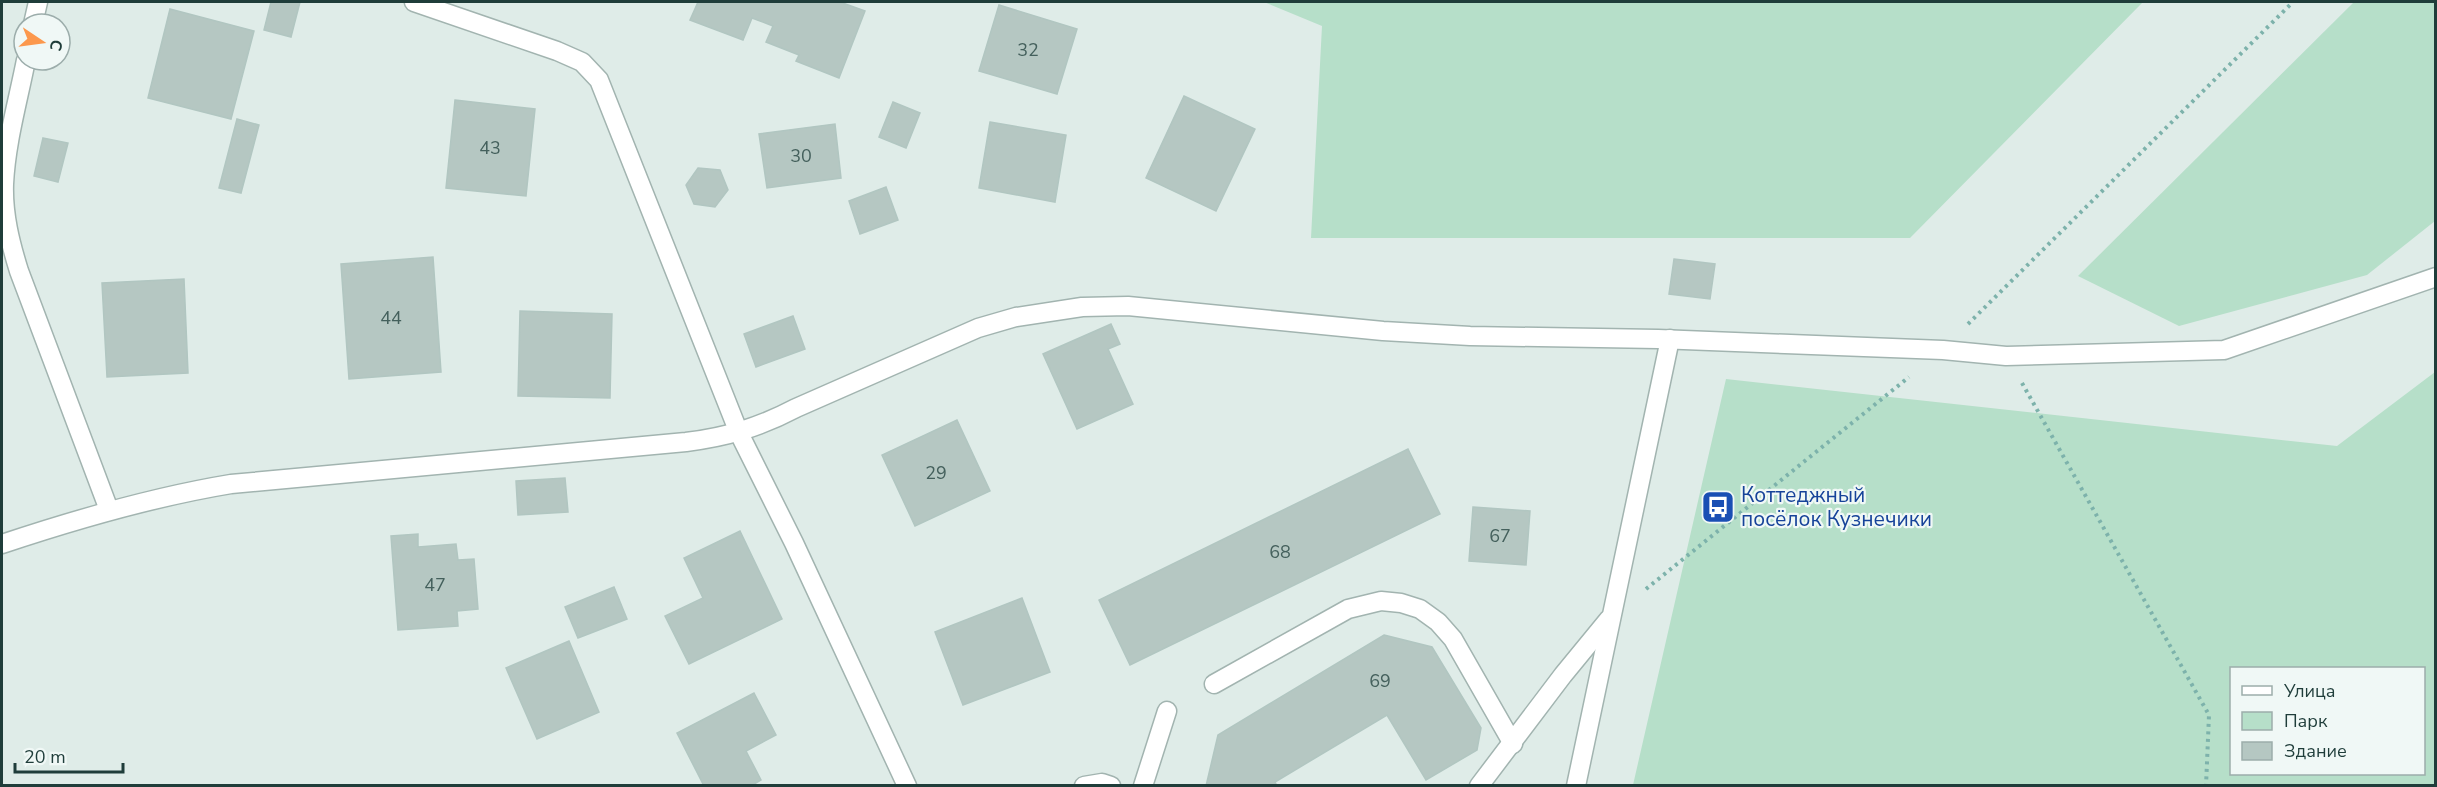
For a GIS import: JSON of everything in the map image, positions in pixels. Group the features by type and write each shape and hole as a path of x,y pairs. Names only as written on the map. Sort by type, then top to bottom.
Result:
{"street":[{"path":"414,2 557,51 582,62 599,80 740,433 795,543 907,786"},
{"path":"24,72 5,174 5,210 9,235 19,271 109,510"},
{"path":"2,544 109,510 231,484 687,442 740,433 770,422 796,408 978,328 1016,317 1082,307 1128,306 1383,331 1470,336 1671,339 1943,350 2006,356 2223,350 2436,277"},
{"path":"1576,786 1671,339"},
{"path":"1214,684 1348,609 1382,601 1401,603 1419,609 1438,622 1453,639 1513,744"},
{"path":"1479,786 1563,675 1611,617"},
{"path":"1143,786 1167,711"},
{"path":"1084,786 1102,783 1111,786"}],"path":[{"path":"1611,617 1943,350 2293,2"},
{"path":"2006,356 2209,715 2206,786"}],"green space":[{"path":"1264,2 2143,2 1910,238 1311,238 1322,26"},
{"path":"2354,2 2435,2 2435,221 2367,275 2179,326 2078,276"},
{"path":"2435,372 2435,785 1633,785 1726,379 2337,446"}],"building":[{"path":"271,2 300,2 291,37 264,30"},
{"path":"698,2 840,2 865,11 839,78 796,61 799,55 766,42 773,26 752,18 743,40 690,20"},
{"path":"999,5 1077,29 1057,94 979,71"},
{"path":"170,9 254,31 231,119 148,98"},
{"path":"1184,96 1255,129 1216,211 1146,178"},
{"path":"455,100 535,109 526,196 446,188"},
{"path":"893,102 920,113 906,148 879,137"},
{"path":"237,119 259,125 241,193 219,188"},
{"path":"990,122 1066,135 1055,202 979,188"},
{"path":"835,124 841,178 767,188 759,134"},
{"path":"43,138 68,143 58,182 34,176"},
{"path":"698,168 720,170 728,190 715,207 694,204 686,185"},
{"path":"886,187 898,220 860,234 849,201"},
{"path":"433,257 441,372 349,379 341,264"},
{"path":"1674,259 1715,264 1710,299 1669,294"},
{"path":"184,279 188,373 107,377 102,283"},
{"path":"520,311 612,314 610,398 518,396"},
{"path":"793,316 805,349 756,367 744,334"},
{"path":"1111,324 1120,344 1108,349 1133,404 1077,429 1043,354"},
{"path":"957,420 990,491 915,526 882,455"},
{"path":"1408,449 1440,514 1130,665 1099,600"},
{"path":"565,478 568,512 518,515 516,481"},
{"path":"1473,507 1530,511 1526,565 1469,561"},
{"path":"740,531 782,619 689,664 665,616 703,598 684,558"},
{"path":"418,534 418,547 456,544 458,560 474,559 478,609 457,611 458,626 398,630 391,536"},
{"path":"614,587 627,619 578,638 565,607"},
{"path":"1022,598 1050,672 963,705 935,632"},
{"path":"1384,635 1432,647 1481,728 1477,750 1426,780 1387,715 1275,782 1277,786 1206,786 1218,735"},
{"path":"569,641 599,712 537,739 506,668"},
{"path":"754,693 776,735 746,751 761,780 751,786 704,786 677,733"}],"place":[{"name":"Коттеджный посёлок Кузнечики","path":"1718,507"}]}
